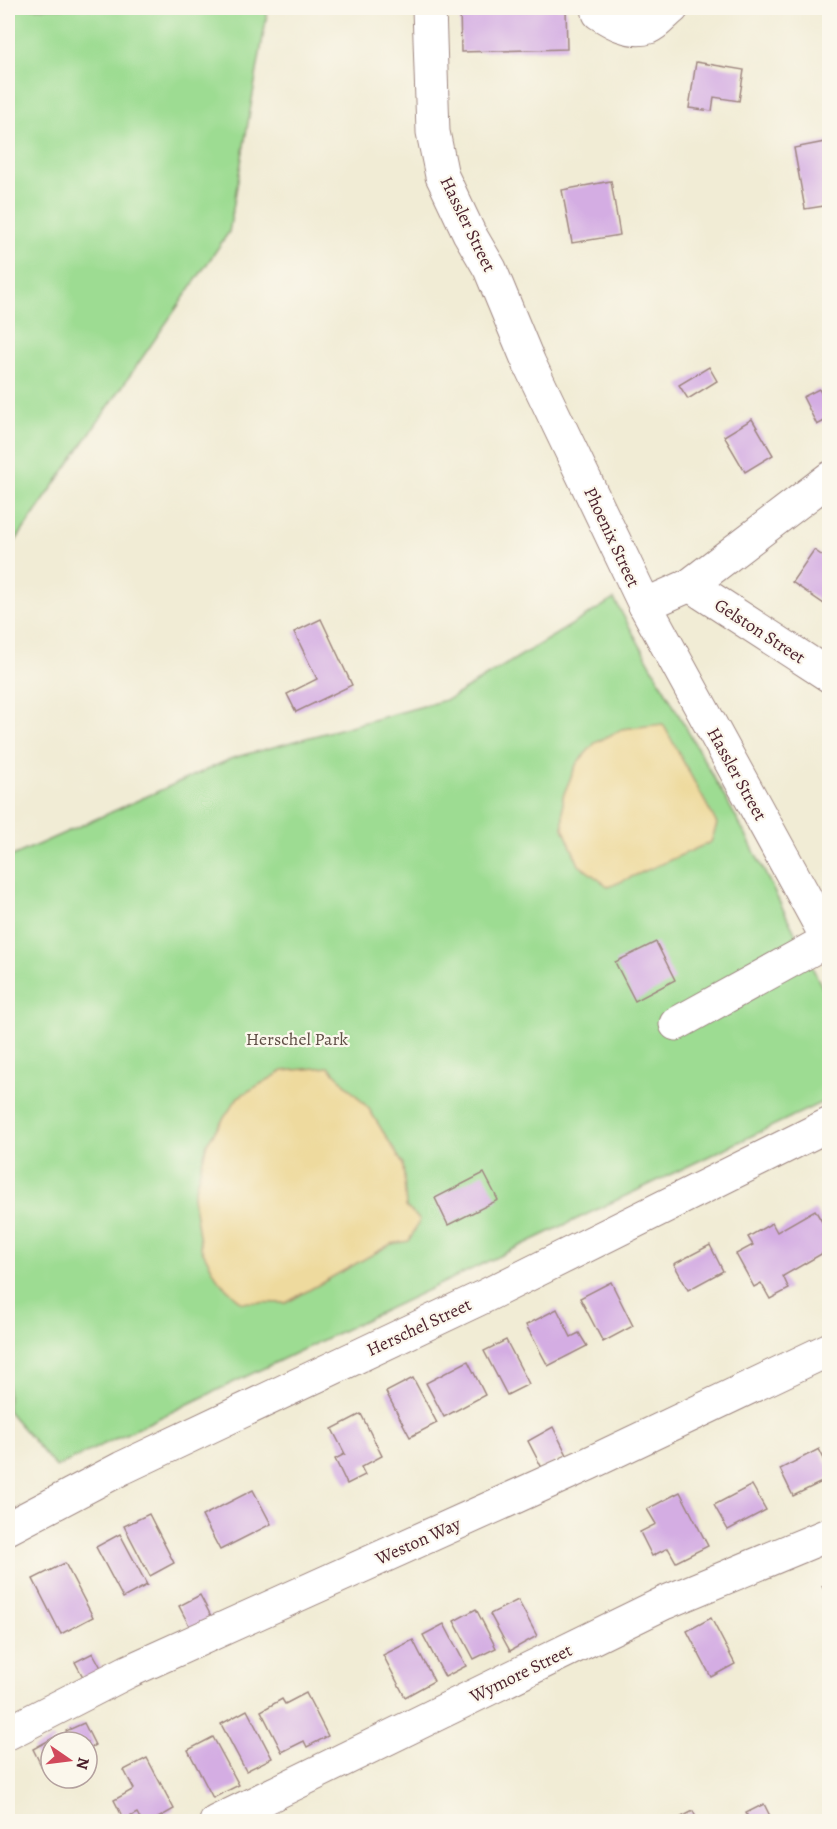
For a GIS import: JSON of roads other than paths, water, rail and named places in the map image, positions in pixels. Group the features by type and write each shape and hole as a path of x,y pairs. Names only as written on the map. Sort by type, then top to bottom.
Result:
{"street":[{"name":"Hassler Street","path":"429,8 433,132 442,176 490,269 529,363"},
{"path":"598,8 599,13 616,24 629,28 650,27 672,8"},
{"name":"Phoenix Street","path":"529,363 645,605 690,585 830,478"},
{"name":"Gelston Street","path":"690,585 830,676"},
{"name":"Hassler Street","path":"645,605 829,941"},
{"path":"676,1024 829,941"},
{"name":"Herschel Street","path":"8,1528 122,1468 485,1296 830,1124"},
{"name":"Weston Way","path":"8,1733 127,1672 588,1464 830,1349"},
{"name":"Wymore Street","path":"216,1821 664,1603 830,1534"}],"park label":[{"name":"Herschel Park","path":"297,1039"}]}
